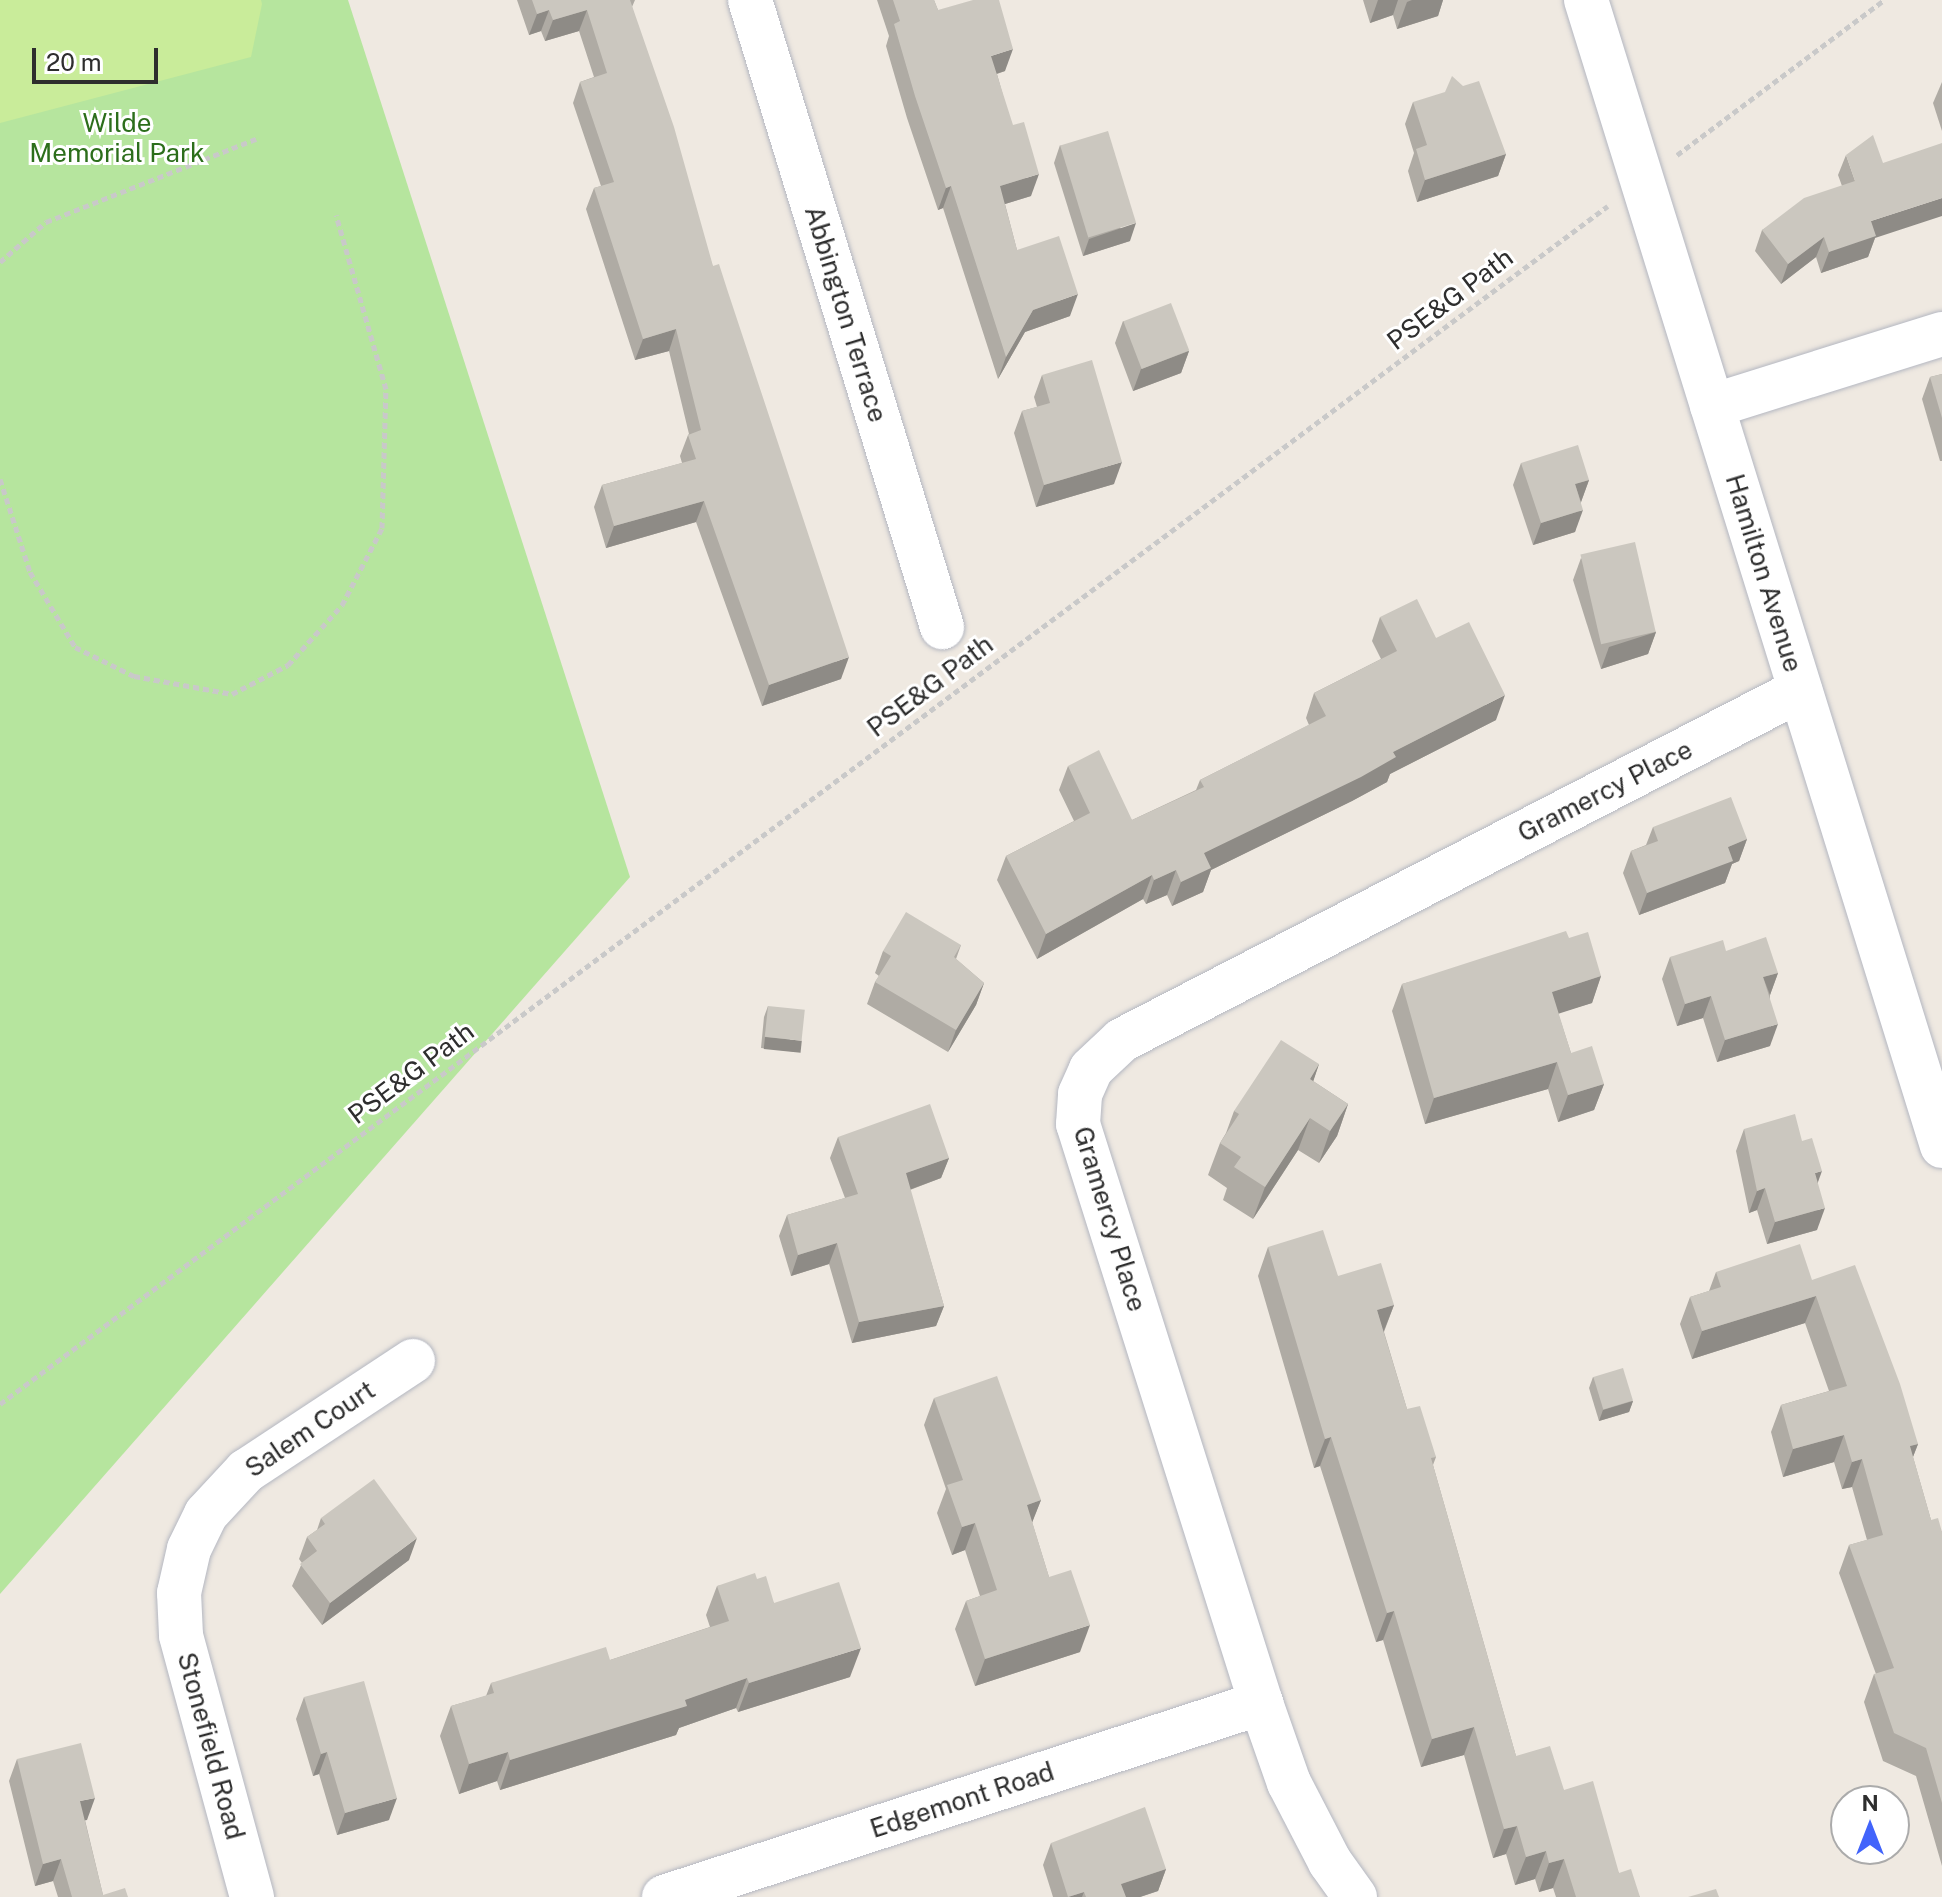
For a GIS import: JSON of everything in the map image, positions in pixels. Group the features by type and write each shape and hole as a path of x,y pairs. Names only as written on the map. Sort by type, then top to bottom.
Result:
{"street":[{"name":"Abbington Terrace","path":"750,0 942,627"},
{"name":"Hamilton Avenue","path":"1586,0 1800,690 1925,1034 1942,1146"},
{"path":"1712,406 1942,334"},
{"name":"Gramercy Place","path":"1355,1897 1330,1862 1289,1783 1261,1703 1078,1124 1080,1094 1091,1069 1109,1048 1144,1028 1800,690"},
{"name":"Salem Court","path":"179,1593 189,1549 206,1514 233,1482 413,1361"},
{"name":"Stonefield Road","path":"179,1593 181,1635 252,1897"},
{"name":"Edgemont Road","path":"664,1897 1261,1703"}],"path":[{"name":"PSE&G Path","path":"0,1404 1884,0"},
{"path":"0,262 46,222 256,139"},
{"path":"0,479 30,572 75,647 134,676 232,694 288,665 342,605 382,528 386,389 336,215"}],"green space":[{"name":"Wilde Memorial Park","path":"0,0 348,0 630,877 0,1594"},
{"path":"0,0 261,0 262,4 251,57 0,123"}],"building":[{"path":"532,0 630,0 674,127 713,266 719,264 849,657 769,685 704,501 614,526 602,485 696,459 688,435 701,430 676,329 643,339 594,188 614,182 580,82 607,73 587,10 553,20 549,10 537,14"},
{"path":"893,0 934,0 938,10 973,0 999,0 1013,49 991,56 1013,125 1024,122 1039,174 1000,186 1017,250 1059,236 1078,294 1033,310 1006,357 951,186 946,188 915,96 894,24 900,21"},
{"path":"1452,76 1463,86 1479,81 1506,154 1425,180 1416,149 1427,145 1413,102 1445,92"},
{"path":"1108,131 1136,223 1088,237 1060,146"},
{"path":"1873,135 1883,163 1942,143 1942,198 1871,221 1876,236 1829,252 1824,237 1788,264 1762,230 1804,198 1855,181 1846,155"},
{"path":"1171,303 1189,351 1142,369 1123,321"},
{"path":"1092,360 1122,462 1044,485 1022,411 1050,403 1042,375"},
{"path":"1942,374 1942,418 1930,377"},
{"path":"1578,445 1589,480 1575,484 1583,510 1541,523 1521,463"},
{"path":"1635,542 1656,632 1601,644 1580,555"},
{"path":"1417,599 1436,638 1469,622 1505,695 1393,752 1396,757 1361,777 1204,853 1211,868 1181,882 1176,870 1154,880 1152,875 1046,934 1006,856 1090,813 1068,766 1099,750 1132,820 1204,787 1200,780 1326,716 1314,693 1397,651 1380,617"},
{"path":"1731,797 1747,839 1728,847 1733,861 1647,893 1631,851 1658,841 1653,827"},
{"path":"906,912 961,945 954,957 984,983 956,1030 875,982 891,956 883,951"},
{"path":"1566,931 1569,938 1588,932 1601,976 1552,992 1571,1053 1592,1046 1604,1084 1568,1095 1557,1062 1434,1098 1402,984"},
{"path":"1766,937 1778,973 1763,977 1778,1024 1725,1040 1711,996 1685,1004 1670,957 1723,940 1726,951"},
{"path":"768,1006 805,1010 802,1041 765,1037"},
{"path":"1281,1040 1319,1064 1310,1079 1348,1104 1330,1131 1310,1118 1265,1187 1234,1167 1241,1157 1220,1143 1239,1114 1234,1111"},
{"path":"930,1104 949,1158 906,1173 944,1306 859,1322 837,1243 798,1255 787,1215 858,1194 838,1137"},
{"path":"1795,1114 1802,1141 1812,1138 1822,1171 1815,1173 1825,1208 1775,1222 1765,1188 1757,1191 1744,1129"},
{"path":"1323,1230 1338,1276 1381,1263 1394,1305 1377,1310 1407,1409 1420,1406 1436,1457 1431,1458 1516,1756 1550,1746 1564,1790 1593,1781 1619,1873 1631,1869 1640,1897 1576,1897 1564,1859 1549,1863 1546,1851 1526,1857 1517,1826 1504,1829 1474,1727 1432,1739 1394,1611 1387,1613 1331,1437 1325,1439 1268,1247"},
{"path":"1800,1244 1812,1280 1855,1265 1900,1384 1918,1444 1910,1446 1931,1520 1938,1518 1942,1532 1942,1803 1926,1748 1894,1733 1874,1674 1894,1668 1849,1545 1883,1535 1862,1459 1852,1462 1844,1435 1793,1449 1781,1405 1847,1386 1816,1296 1702,1331 1690,1297 1721,1287 1716,1272"},
{"path":"1623,1368 1633,1401 1603,1410 1593,1377"},
{"path":"997,1376 1041,1500 1027,1505 1049,1577 1071,1570 1090,1625 985,1659 966,1601 997,1590 975,1523 962,1527 947,1485 963,1480 934,1398"},
{"path":"374,1479 417,1538 330,1603 300,1564 317,1551 307,1537 325,1524 321,1518"},
{"path":"755,1573 757,1579 766,1576 774,1603 839,1582 861,1648 749,1683 747,1678 685,1700 687,1706 510,1760 508,1752 469,1764 451,1706 494,1693 491,1683 606,1647 610,1660 729,1621 717,1586"},
{"path":"364,1681 397,1798 345,1813 327,1752 321,1754 304,1697"},
{"path":"81,1743 95,1798 80,1801 103,1895 125,1888 128,1897 72,1897 61,1859 43,1864 17,1759"},
{"path":"1145,1807 1166,1869 1121,1884 1126,1897 1086,1897 1084,1892 1068,1897 1051,1843"},
{"path":"1716,1889 1719,1897 1688,1897"}]}
